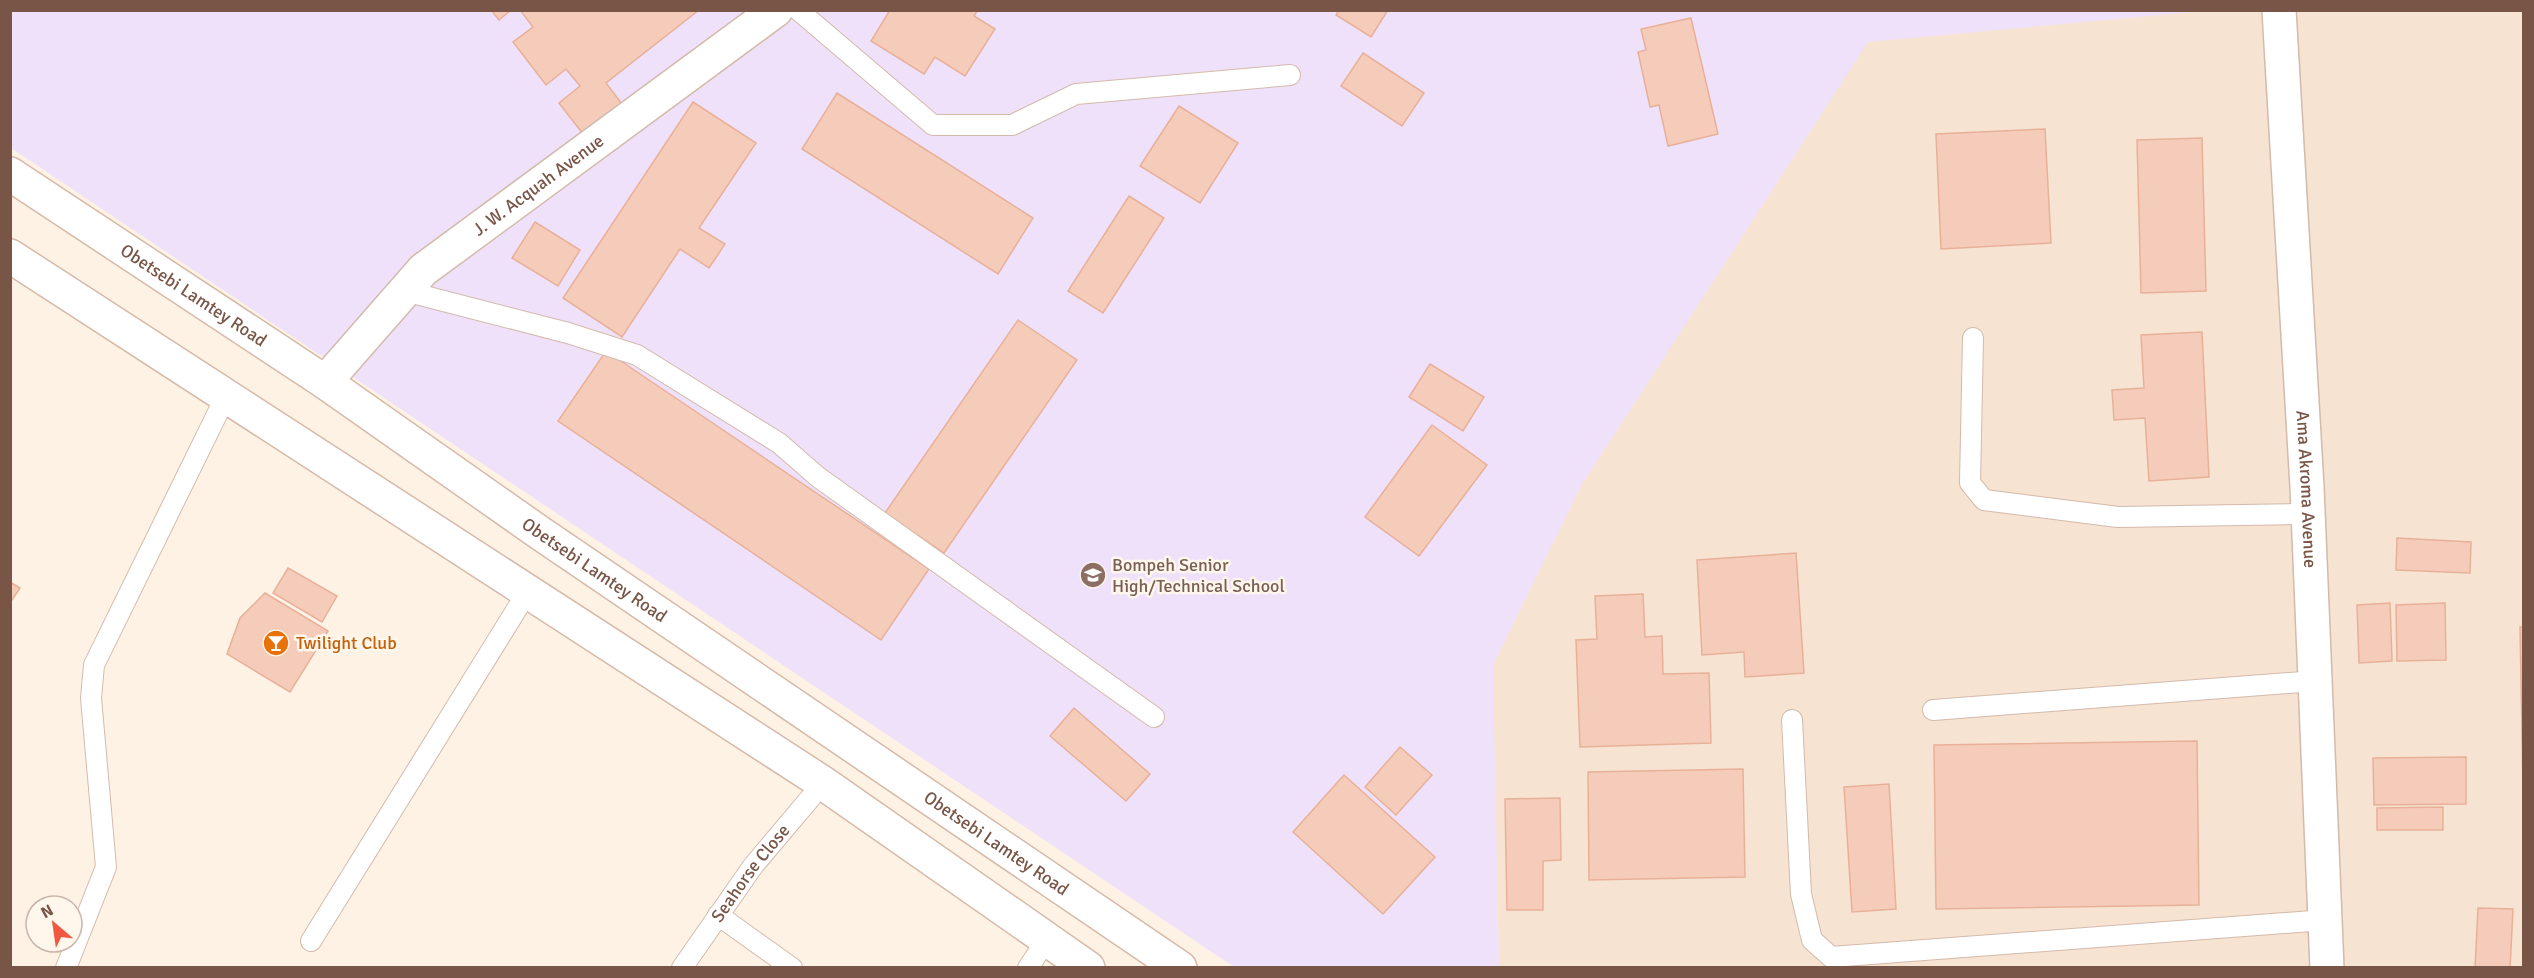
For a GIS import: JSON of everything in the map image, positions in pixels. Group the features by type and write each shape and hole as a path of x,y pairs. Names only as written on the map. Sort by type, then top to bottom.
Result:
{"main road":[{"name":"J. W. Acquah Avenue","path":"325,382 423,270 776,10"},
{"name":"Ama Akroma Avenue","path":"2279,10 2307,514 2327,968"},
{"name":"Obetsebi Lamtey Road","path":"10,174 325,382 540,533 1180,968"},
{"path":"11,256 823,783 1088,968"}],"lane":[{"path":"798,10 933,125 1012,125 1076,94 1290,75"},
{"path":"405,291 568,333 637,355 779,443 818,477 1154,717"},
{"path":"1973,338 1970,483 1984,500 2118,517 2307,514"},
{"path":"66,968 106,867 91,698 94,665 226,396"},
{"path":"311,941 528,591"},
{"path":"1933,710 2315,681"},
{"path":"1792,720 1801,894 1812,939 1831,957 2325,920"},
{"name":"Seahorse Close","path":"682,968 753,866 823,783"},
{"path":"718,915 792,968"},
{"path":"1028,968 1047,939"}],"shaded area":[{"path":"10,11 2523,11 2523,967 1336,967"},
{"name":"Bompeh Senior High/Technical School","path":"10,11 2204,11 1868,42 1581,486 1493,665 1499,968 1234,967 11,148"}],"building":[{"path":"491,10 511,10 499,20"},
{"path":"520,10 699,10 606,83 622,104 583,134 559,103 580,86 566,69 546,85 513,42 533,27"},
{"path":"890,10 978,10 974,16 995,29 965,76 935,57 924,74 871,41"},
{"path":"1339,10 1388,10 1371,37 1336,15"},
{"path":"1691,18 1718,134 1668,146 1659,105 1650,107 1638,52 1646,50 1641,29"},
{"path":"1363,53 1424,93 1402,126 1341,86"},
{"path":"837,93 1033,218 998,274 802,149"},
{"path":"693,102 756,143 699,228 725,244 709,268 680,249 622,337 563,298"},
{"path":"1179,106 1238,143 1200,203 1140,166"},
{"path":"2045,129 2051,243 1941,249 1936,134"},
{"path":"2202,138 2206,291 2141,293 2137,140"},
{"path":"1129,196 1164,218 1103,313 1068,291"},
{"path":"535,222 580,250 558,286 512,258"},
{"path":"1018,320 1077,360 944,553 885,513"},
{"path":"2202,332 2209,477 2149,481 2145,418 2114,420 2112,390 2144,388 2141,335"},
{"path":"606,351 929,569 881,640 558,421"},
{"path":"1430,364 1484,397 1463,431 1409,397"},
{"path":"1432,425 1487,465 1419,556 1365,517"},
{"path":"2397,538 2471,542 2470,573 2396,570"},
{"path":"1796,553 1804,673 1745,677 1744,652 1702,655 1697,560"},
{"path":"288,568 337,596 322,622 273,593"},
{"path":"10,582 20,588 10,603"},
{"name":"Twilight Club","path":"265,593 328,631 290,692 227,654 240,618"},
{"path":"1643,594 1645,637 1662,636 1663,674 1709,673 1711,743 1580,747 1576,640 1597,639 1595,596"},
{"path":"2390,603 2392,661 2359,663 2357,605"},
{"path":"2445,603 2446,660 2397,661 2396,605"},
{"path":"2520,627 2524,627 2524,786 2523,786"},
{"path":"1074,708 1150,774 1126,801 1050,736"},
{"path":"2197,741 2199,905 1936,909 1934,745"},
{"path":"1400,747 1432,775 1396,815 1365,787"},
{"path":"2466,757 2466,804 2374,805 2373,758"},
{"path":"1743,769 1745,877 1589,880 1588,772"},
{"path":"1344,775 1435,857 1383,914 1293,832"},
{"path":"1889,784 1896,909 1852,912 1844,787"},
{"path":"1560,798 1561,860 1543,861 1543,910 1507,910 1505,799"},
{"path":"2443,807 2443,830 2377,830 2377,808"},
{"path":"2478,908 2513,909 2510,968 2475,968"}],"place":[{"name":"Bompeh Senior High/Technical School","path":"1093,575"},
{"name":"Twilight Club","path":"276,643"}]}
